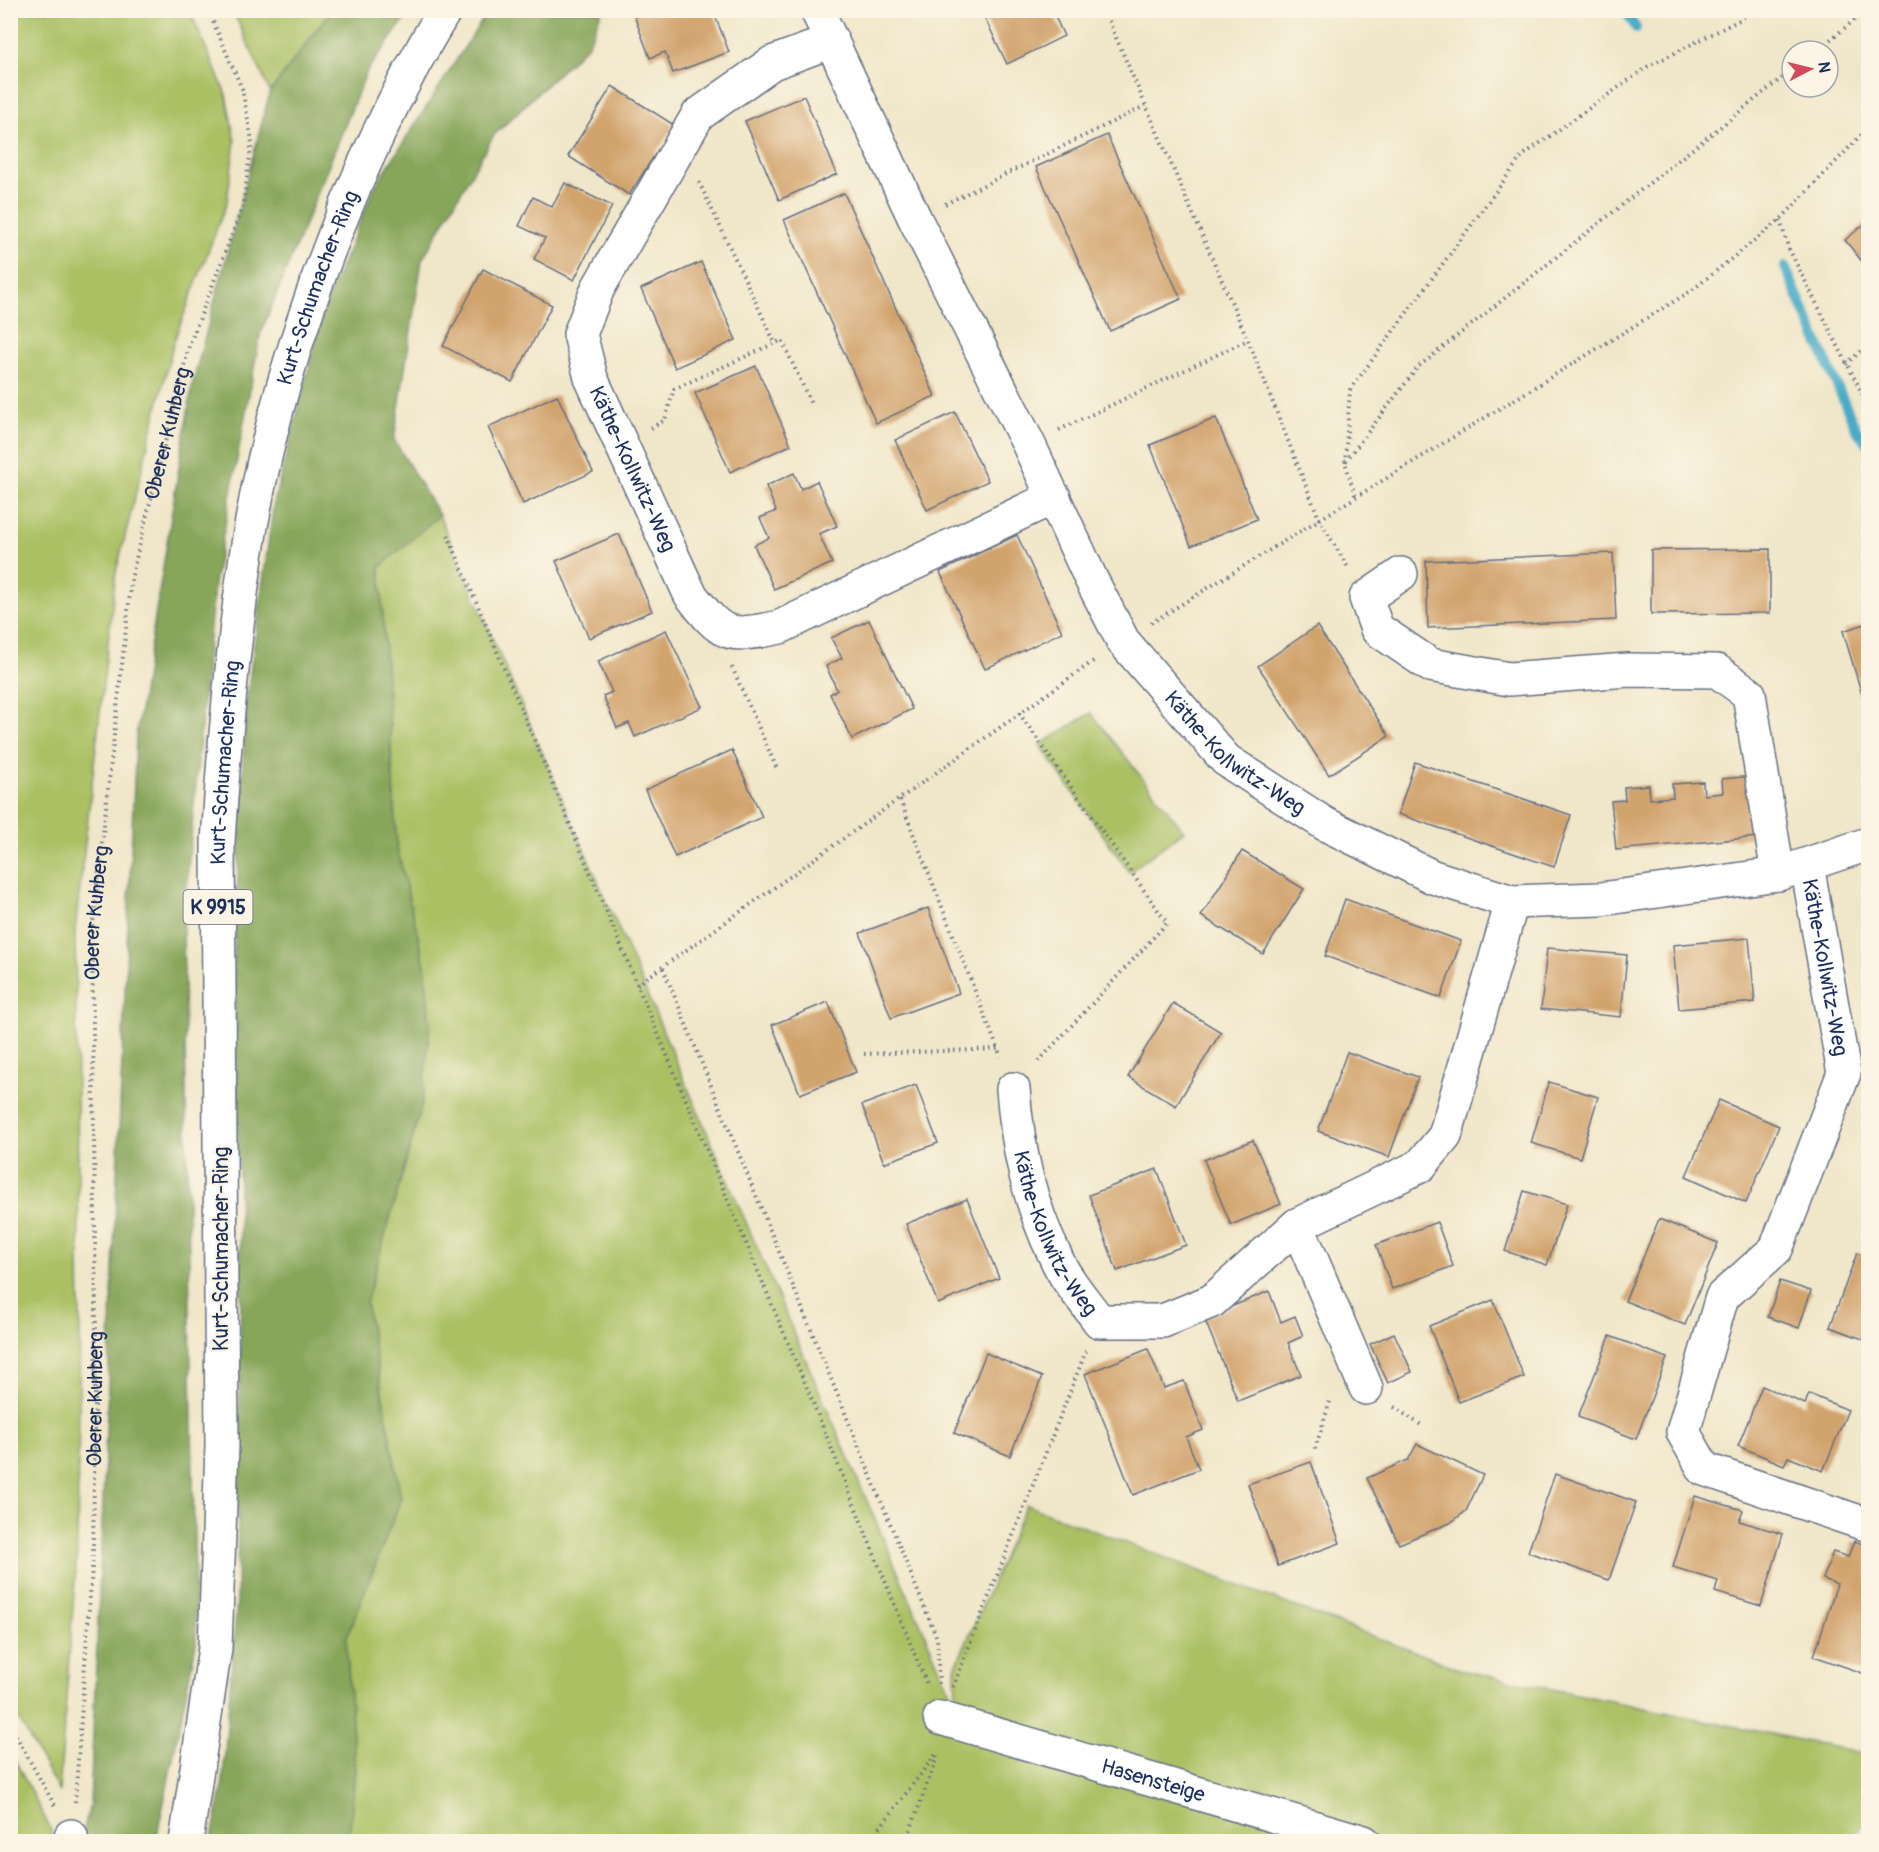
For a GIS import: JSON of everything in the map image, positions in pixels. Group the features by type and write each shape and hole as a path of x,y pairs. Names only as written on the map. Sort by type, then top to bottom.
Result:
{"street":[{"name":"Kurt-Schumacher-Ring","path":"186,1842 215,1648 222,1445 218,842 224,746 246,556 278,405 327,255 379,134 421,50 445,10"},
{"name":"Käthe-Kollwitz-Weg","path":"817,10 915,219 1029,445 1091,579 1123,641 1226,760 1336,830 1432,877 1512,902 1601,900 1792,869 1869,844"},
{"name":"Käthe-Kollwitz-Weg","path":"832,41 772,63 698,115 598,288 580,334 591,378 690,594 712,622 739,635 780,627 1053,497"},
{"path":"1366,598 1401,574"},
{"name":"Käthe-Kollwitz-Weg","path":"1366,598 1377,629 1430,664 1509,679 1628,670 1717,671 1749,694 1844,1072 1776,1249 1722,1297 1683,1432 1704,1469 1869,1526"},
{"name":"Käthe-Kollwitz-Weg","path":"1013,1089 1018,1145 1029,1192 1058,1262 1099,1321 1163,1320 1212,1301 1297,1225 1420,1166 1445,1136 1512,902"},
{"path":"1297,1225 1366,1388"},
{"name":"Hasensteige","path":"940,1718 1364,1842"}],"path":[{"name":"Oberer Kuhberg","path":"70,1839 80,1756 93,1554 96,1325 92,932 132,575 189,346 243,206 252,140 242,89 208,10"},
{"path":"1104,10 1248,340 1320,520 1366,598"},
{"path":"1355,495 1346,462 1350,390 1522,156 1647,67 1759,10"},
{"path":"1831,39 1867,10"},
{"path":"1346,462 1418,368 1780,80"},
{"path":"915,219 1145,106"},
{"path":"637,985 900,800 1018,713 1123,641 1270,548 1320,520 1355,495 1691,291 1780,220 1869,128"},
{"path":"681,144 775,343"},
{"path":"1780,220 1788,247 1869,405"},
{"path":"621,445 665,420 674,388 782,340 812,406"},
{"path":"1029,445 1248,340"},
{"path":"1846,364 1869,345"},
{"path":"448,535 809,1394 940,1718"},
{"path":"712,622 777,769"},
{"path":"900,800 1013,1089 1167,923 1018,713"},
{"path":"663,968 937,1638 940,1718"},
{"path":"864,1054 998,1049"},
{"path":"940,1718 1028,1491 1099,1321"},
{"path":"1315,1449 1331,1398 1366,1388"},
{"path":"10,1725 70,1839"},
{"path":"869,1842 940,1750 906,1842"},
{"path":"1857,1842 1869,1814"}],"green space":[{"path":"10,11 190,11 226,94 235,141 227,202 174,341 116,572 75,931 80,1325 77,1553 59,1792 10,1703"},
{"path":"233,11 331,11 270,92"},
{"path":"331,11 411,11 367,71 260,335 214,584 183,925 196,1644 156,1841 81,1842 90,1804 136,736 192,386 270,92"},
{"path":"488,11 602,11 588,45 494,135 422,260 394,440 439,515 380,567 397,848 425,966 430,1025 422,1104 366,1303 401,1499 346,1639 355,1767 349,1841 211,1842 222,1790 237,1600 241,1289 234,956 246,703 274,502 325,305 374,188"},
{"path":"439,515 956,1706 955,1668 1026,1505 1465,1671 1868,1754 1868,1811 1855,1842 349,1841 355,1767 346,1639 401,1499 366,1303 422,1104 425,966 397,848 380,567"},
{"path":"1091,713 1184,831 1129,872 1040,745"},
{"path":"10,1751 51,1830 52,1841 11,1841"}],"building":[{"path":"632,10 713,10 729,52 673,73 665,52 650,58"},
{"path":"981,10 1052,10 1064,36 1007,64"},
{"path":"612,86 674,125 629,195 568,156"},
{"path":"804,96 837,174 779,200 745,121"},
{"path":"1107,135 1181,299 1110,331 1036,167"},
{"path":"565,183 612,206 574,280 534,259 545,238 519,226 533,197 552,207"},
{"path":"844,193 935,396 876,423 784,220"},
{"path":"1868,221 1868,269 1845,240"},
{"path":"701,262 736,340 675,368 641,289"},
{"path":"483,269 552,305 512,382 443,346"},
{"path":"756,366 791,445 730,472 695,393"},
{"path":"557,395 593,472 523,504 488,427"},
{"path":"955,412 988,481 927,510 895,440"},
{"path":"1216,418 1257,519 1191,546 1150,445"},
{"path":"794,473 801,489 817,481 837,526 819,534 832,563 774,589 754,545 769,538 760,518 776,511 766,486"},
{"path":"619,534 652,611 589,638 556,561"},
{"path":"1017,535 1062,632 985,669 940,572"},
{"path":"1770,549 1770,613 1651,614 1651,550"},
{"path":"1613,553 1616,620 1428,628 1426,561"},
{"path":"869,620 912,709 852,739 830,694 837,690 826,666 842,658 831,638"},
{"path":"1868,623 1868,715 1843,631"},
{"path":"1317,626 1389,736 1329,775 1258,666"},
{"path":"666,630 702,707 635,737 629,723 617,728 603,696 612,692 598,661"},
{"path":"732,750 762,817 675,857 645,790"},
{"path":"1415,762 1571,815 1554,867 1398,814"},
{"path":"1753,776 1758,837 1616,850 1611,801 1625,800 1624,787 1649,785 1650,799 1673,797 1672,784 1703,782 1704,795 1723,793 1722,779"},
{"path":"1242,851 1304,889 1263,954 1201,916"},
{"path":"1345,899 1461,941 1441,998 1325,956"},
{"path":"928,908 959,993 891,1018 860,933"},
{"path":"1749,938 1755,1002 1679,1009 1673,945"},
{"path":"1547,948 1627,955 1621,1017 1541,1009"},
{"path":"828,1002 856,1072 800,1094 772,1025"},
{"path":"1173,1003 1221,1032 1176,1106 1128,1077"},
{"path":"1347,1052 1418,1077 1389,1157 1318,1131"},
{"path":"1549,1082 1598,1097 1580,1158 1531,1143"},
{"path":"916,1085 938,1143 884,1163 862,1105"},
{"path":"1719,1100 1779,1126 1746,1203 1686,1176"},
{"path":"1253,1140 1281,1204 1231,1225 1204,1160"},
{"path":"1157,1169 1186,1245 1117,1271 1089,1195"},
{"path":"1524,1191 1567,1204 1547,1265 1505,1251"},
{"path":"967,1199 999,1278 938,1304 906,1224"},
{"path":"1659,1219 1718,1243 1685,1325 1625,1301"},
{"path":"1437,1222 1453,1266 1392,1289 1376,1245"},
{"path":"1857,1253 1868,1258 1868,1341 1830,1327"},
{"path":"1780,1281 1811,1291 1799,1328 1768,1317"},
{"path":"1269,1291 1281,1322 1295,1316 1303,1336 1288,1343 1301,1375 1238,1401 1204,1318"},
{"path":"1493,1300 1524,1377 1459,1402 1429,1326"},
{"path":"1394,1333 1412,1372 1388,1383 1370,1344"},
{"path":"1610,1336 1667,1358 1636,1439 1578,1417"},
{"path":"1148,1349 1164,1388 1184,1381 1203,1430 1186,1437 1199,1469 1133,1495 1085,1374"},
{"path":"986,1353 1042,1377 1010,1456 954,1433"},
{"path":"1762,1386 1805,1404 1809,1394 1848,1410 1823,1471 1788,1457 1784,1465 1738,1446"},
{"path":"1417,1444 1483,1475 1466,1511 1450,1523 1399,1544 1367,1478 1408,1460"},
{"path":"1311,1462 1340,1543 1278,1566 1248,1484"},
{"path":"1555,1474 1636,1502 1609,1580 1528,1552"},
{"path":"1695,1496 1743,1510 1739,1521 1783,1534 1761,1606 1715,1592 1718,1581 1673,1567"},
{"path":"1854,1541 1868,1546 1868,1675 1814,1656 1837,1584 1823,1579 1833,1552 1848,1557"}],"waterway":[{"path":"1625,10 1636,28"},
{"path":"1785,267 1856,429 1868,445"}]}
